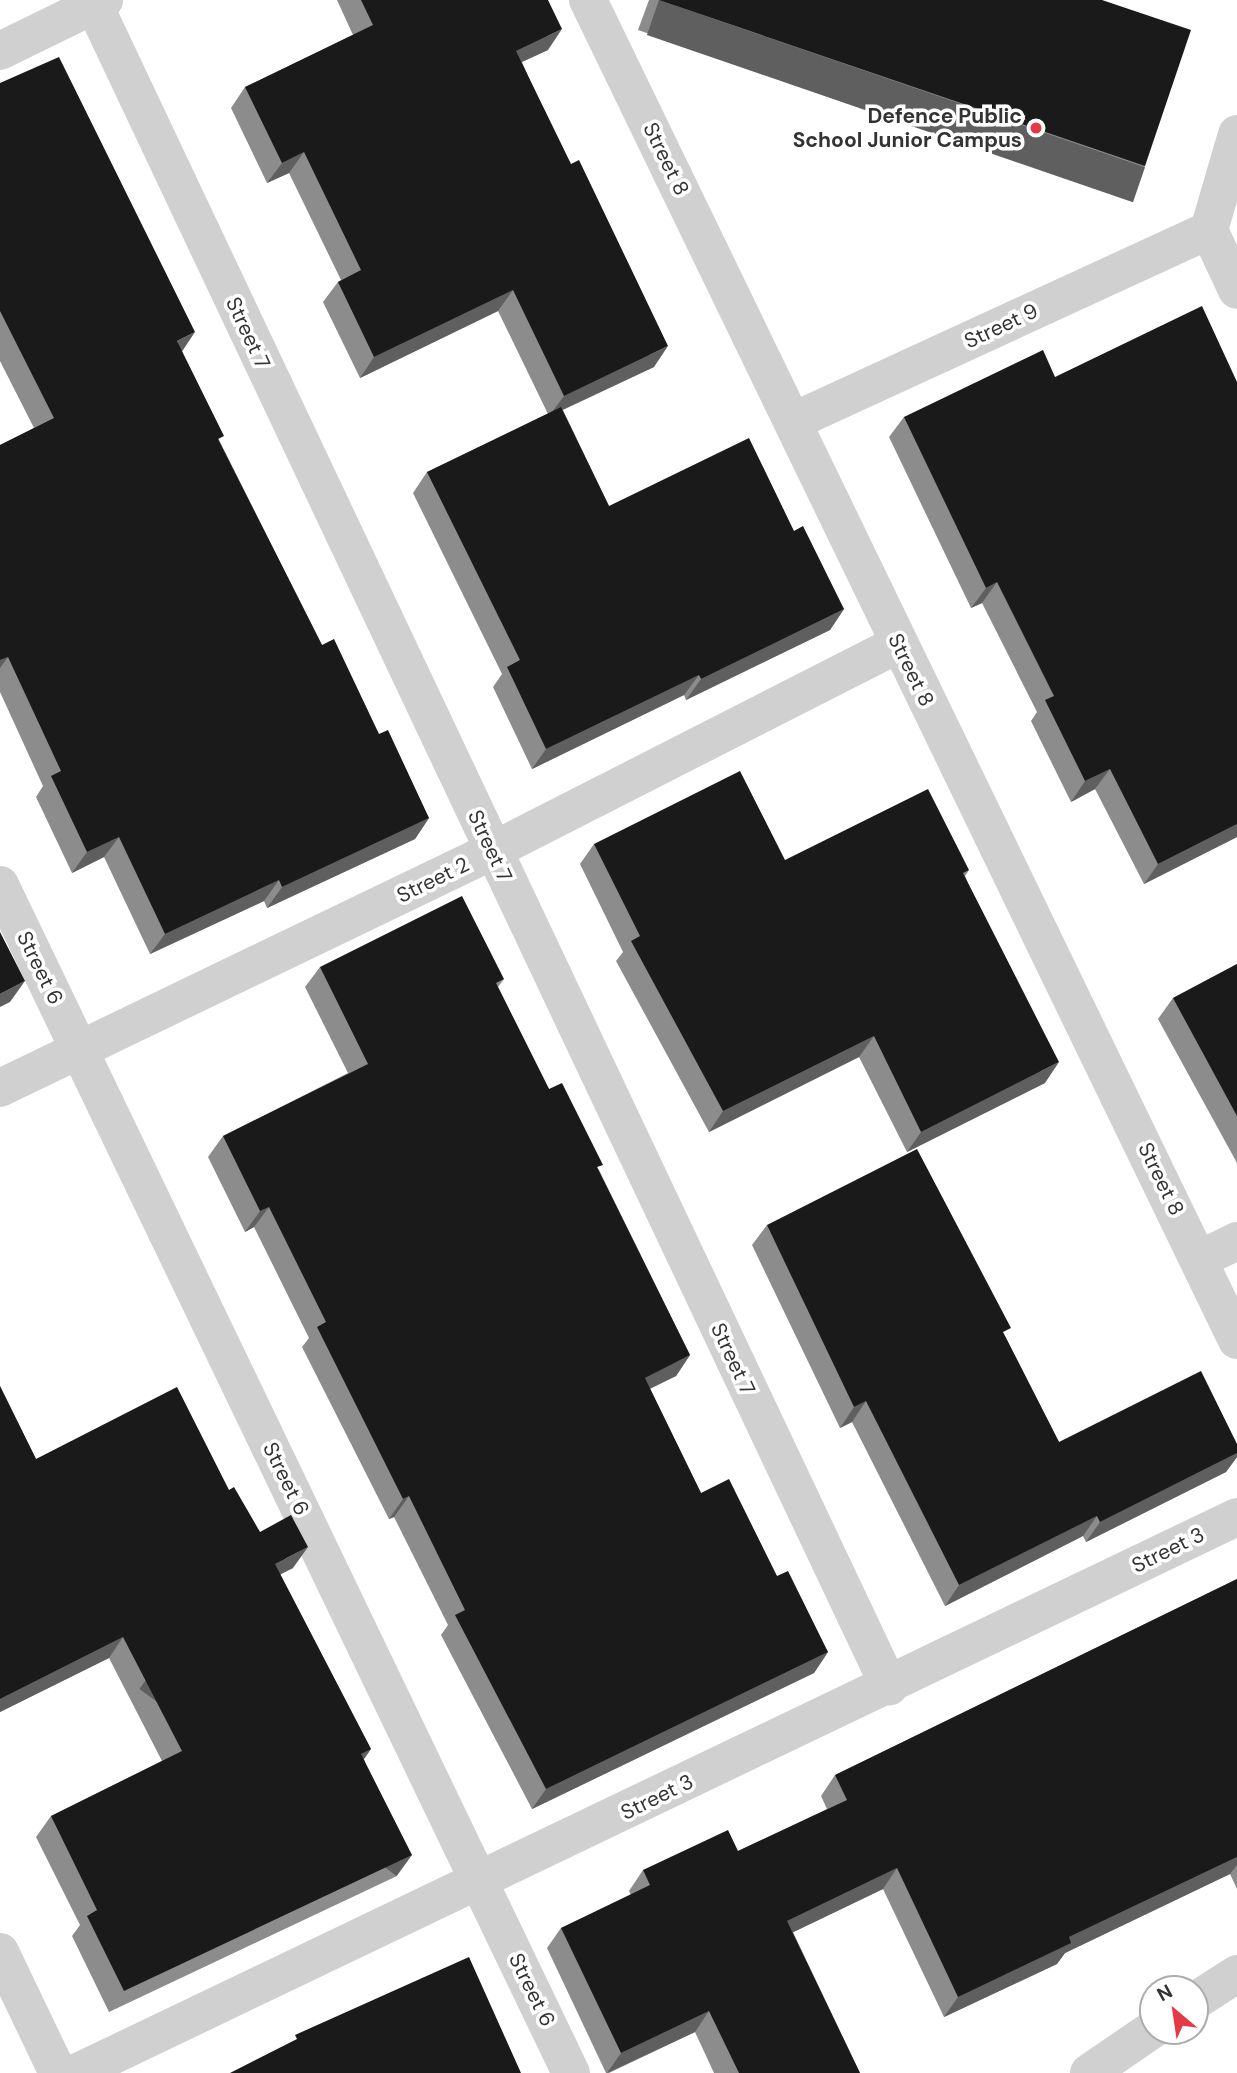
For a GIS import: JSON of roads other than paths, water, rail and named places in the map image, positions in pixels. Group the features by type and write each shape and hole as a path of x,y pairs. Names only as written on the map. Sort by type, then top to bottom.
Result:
{"street":[{"name":"Street 8","path":"588,0 1237,1340"},
{"path":"0,51 99,3"},
{"name":"Street 7","path":"99,3 492,851 889,1686"},
{"path":"1237,134 1209,230 1237,290"},
{"name":"Street 9","path":"794,421 1209,230"},
{"name":"Street 2","path":"0,1088 492,851 898,644"},
{"name":"Street 6","path":"0,886 572,2073"},
{"path":"1200,1259 1237,1241"},
{"name":"Street 3","path":"76,2073 889,1686 1237,1517"},
{"path":"0,1952 58,2073"},
{"path":"1209,1992 1237,1974"},
{"path":"1089,2073 1139,2039"}],"place":[{"name":"Defence Public School Junior Campus","path":"1036,128"}]}
